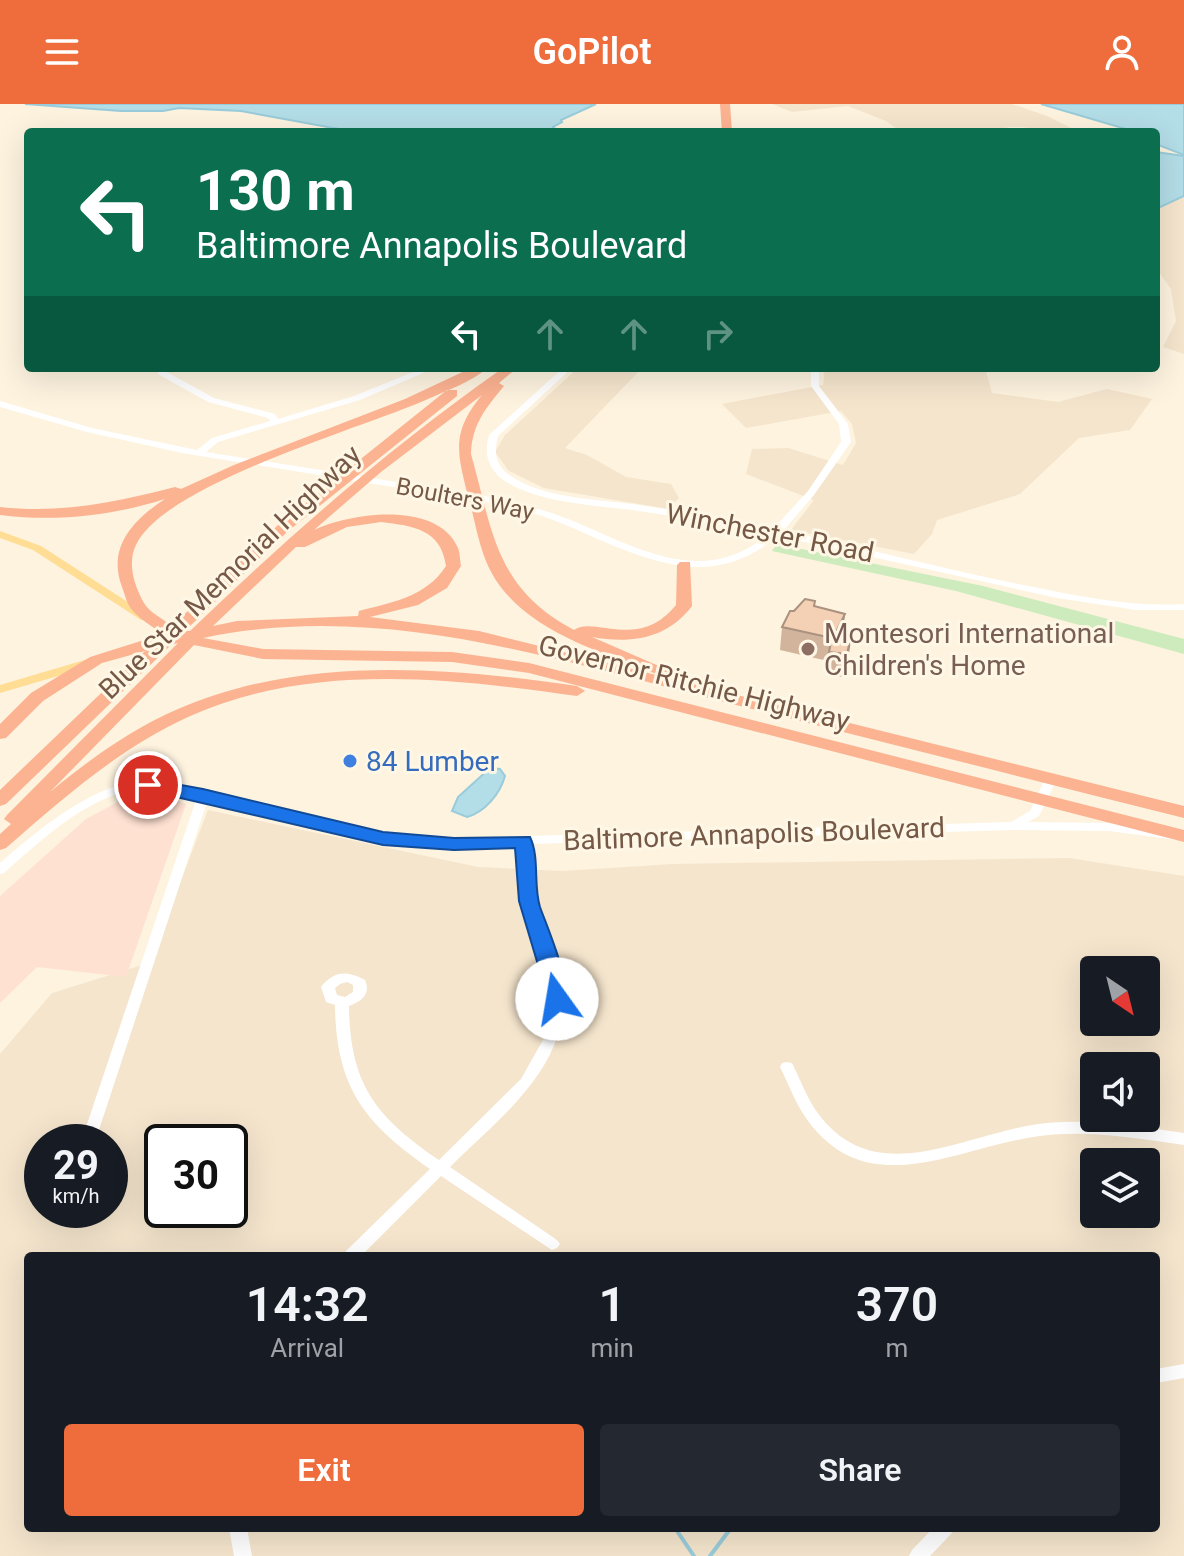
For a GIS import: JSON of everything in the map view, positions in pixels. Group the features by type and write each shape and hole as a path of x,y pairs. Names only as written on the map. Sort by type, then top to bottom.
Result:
{"highway":[{"path":"0,511 47,514 114,507 166,494 377,416 472,372"},
{"name":"Blue Star Memorial Highway","path":"0,831 273,560 357,466 436,403 485,372"},
{"name":"Blue Star Memorial Highway","path":"0,800 282,529 373,469 450,409 505,372"},
{"path":"517,372 491,393 470,419 464,437 464,454 492,557 502,576 522,599 546,620 566,632 649,667 842,725"},
{"path":"157,625 126,588 123,561 126,549 134,534 163,507 234,471"},
{"path":"271,622 364,614 416,602 438,590 450,578 457,561 453,547 441,536 410,521 389,518 343,523 273,560"},
{"path":"522,599 573,627 597,633 640,634 666,625 678,616 686,595 685,565"},
{"name":"Governor Ritchie Highway","path":"0,734 37,697 96,660 210,631 271,622 354,620 479,636 1184,812"},
{"name":"Governor Ritchie Highway","path":"157,625 208,645 259,655 418,654 463,658 571,678 1184,837"},
{"path":"0,844 92,769 143,736 209,703 289,681 380,677 515,683 601,695 761,728"}],"main road":[{"name":"Governor Ritchie Highway","path":"0,534 37,548 157,625"},
{"path":"0,689 96,660"}],"street":[{"path":"161,372 211,400 262,411 272,416 275,423"},
{"path":"199,453 215,440 357,398 421,372"},
{"name":"Winchester Road","path":"564,372 494,435 489,447 490,457 501,474 539,493 775,532 1014,587 1129,606 1184,607"},
{"name":"Boulters Way","path":"0,404 72,427 199,453 520,506 650,558 685,565 720,563 744,556 762,546 846,442 843,424 815,386 815,372"},
{"path":"1013,826 1035,813 1051,779"},
{"name":"Baltimore Annapolis Boulevard","path":"0,870 70,814 99,796 131,786 148,785 383,838 454,844 1013,826 1109,827 1184,837"},
{"path":"94,1124 203,795"},
{"path":"355,1252 526,1083 542,1060 556,1016 552,971 526,890 524,842"},
{"path":"342,1002 344,1055 357,1090 383,1125 405,1144 442,1166 552,1244"},
{"path":"787,1067 813,1117 824,1130 855,1153 878,1160 927,1159 1028,1131 1075,1126 1184,1139"},
{"path":"1160,1375 1184,1371"},
{"path":"239,1532 243,1556"},
{"path":"918,1556 941,1532"}],"shaded area":[{"path":"772,104 1012,104 1071,128 896,128 848,106 792,112"},
{"path":"1184,196 1184,354 1163,347 1176,321 1171,289 1160,274 1160,207"},
{"path":"574,372 638,372 565,448 587,455 626,477 671,484 679,498 668,509 544,488 509,471 495,452 505,435"},
{"path":"825,372 986,372 992,393 1058,402 1107,389 1152,399 1130,430 1079,438 1020,494 937,520 932,534 914,554 791,530 814,500 746,474 752,449 788,448 843,465 856,443 852,424 841,411 746,428 722,404 823,385"},
{"path":"160,795 186,804 126,977 37,967 0,1003 0,896 86,819 129,796"},
{"path":"208,810 478,867 563,871 673,864 1069,858 1184,876 1184,1556 0,1556 0,1054 52,993 149,963"}],"green space":[{"path":"777,544 983,586 1184,639 1184,654 956,591 772,551"}],"water":[{"path":"25,104 596,104 561,120 554,128 333,128 241,111 179,108 121,111"},
{"path":"1041,104 1184,104 1184,155 1160,146 1160,128 1122,128"},
{"path":"1160,153 1184,156 1184,196 1160,207"},
{"path":"490,768 500,769 505,776 491,801 467,817 452,811 458,797"}],"building":[{"path":"805,599 815,601 814,606 845,614 837,630 852,631 847,654 829,652 832,638 782,627 790,611 794,611"}],"waterway":[{"path":"678,1532 694,1556"},
{"path":"710,1556 728,1532"}],"place":[{"name":"Montesori International Children's Home","path":"808,649"},
{"name":"84 Lumber","path":"350,761"}],"route":[{"path":"148,785 383,838 454,844 524,842 528,901 552,971 557,999"}]}
